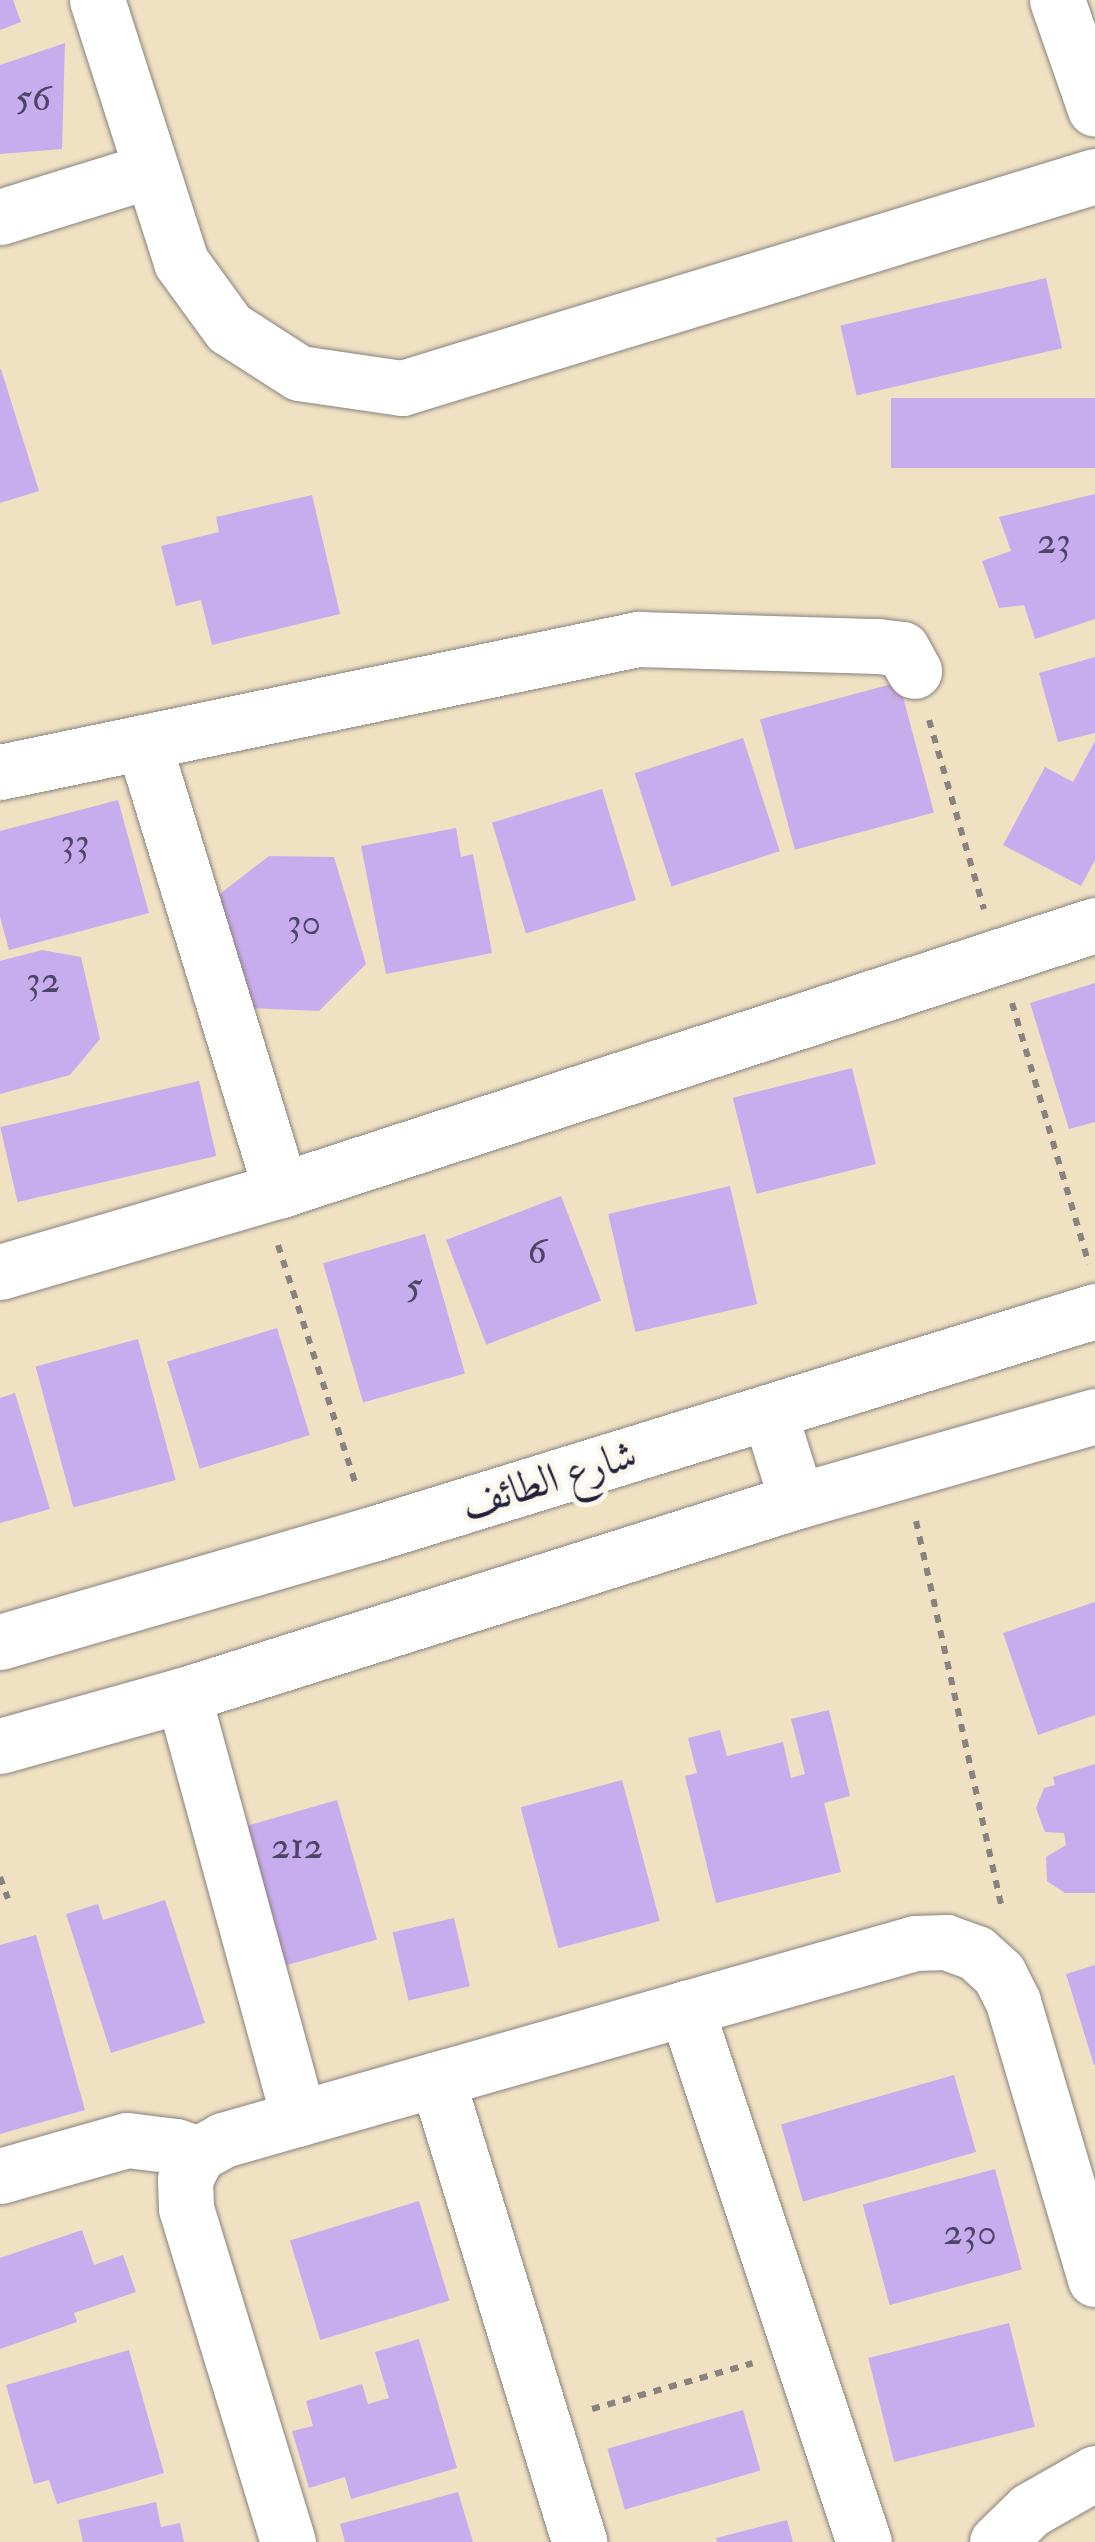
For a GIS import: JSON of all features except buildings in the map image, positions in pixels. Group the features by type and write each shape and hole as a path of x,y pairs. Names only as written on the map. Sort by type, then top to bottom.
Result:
{"street":[{"path":"97,0 181,262 229,328 299,373 402,388 1094,179"},
{"path":"1057,0 1095,109"},
{"path":"0,217 149,171"},
{"path":"0,772 638,639 878,646 902,650 914,670"},
{"path":"143,742 272,1193"},
{"path":"0,1272 272,1193 1095,926"},
{"name":"شارع الطائف","path":"0,1642 372,1534 1095,1310"},
{"path":"768,1412 797,1501"},
{"path":"0,1746 183,1695 797,1501 1095,1416"},
{"path":"183,1695 299,2118"},
{"path":"288,2542 186,2208 185,2180 198,2154 223,2140 915,1943 946,1942 976,1953 999,1974 1013,2002 1095,2279"},
{"path":"686,2008 864,2542"},
{"path":"438,2078 579,2542"},
{"path":"0,2176 127,2140 176,2146 198,2154"},
{"path":"997,2542 1030,2510 1095,2474"}],"path":[{"path":"272,1193 372,1534"},
{"path":"905,1471 1005,1922 1007,1948 999,1974"},
{"path":"0,1877 8,1899"},
{"path":"543,2424 800,2349"}]}
